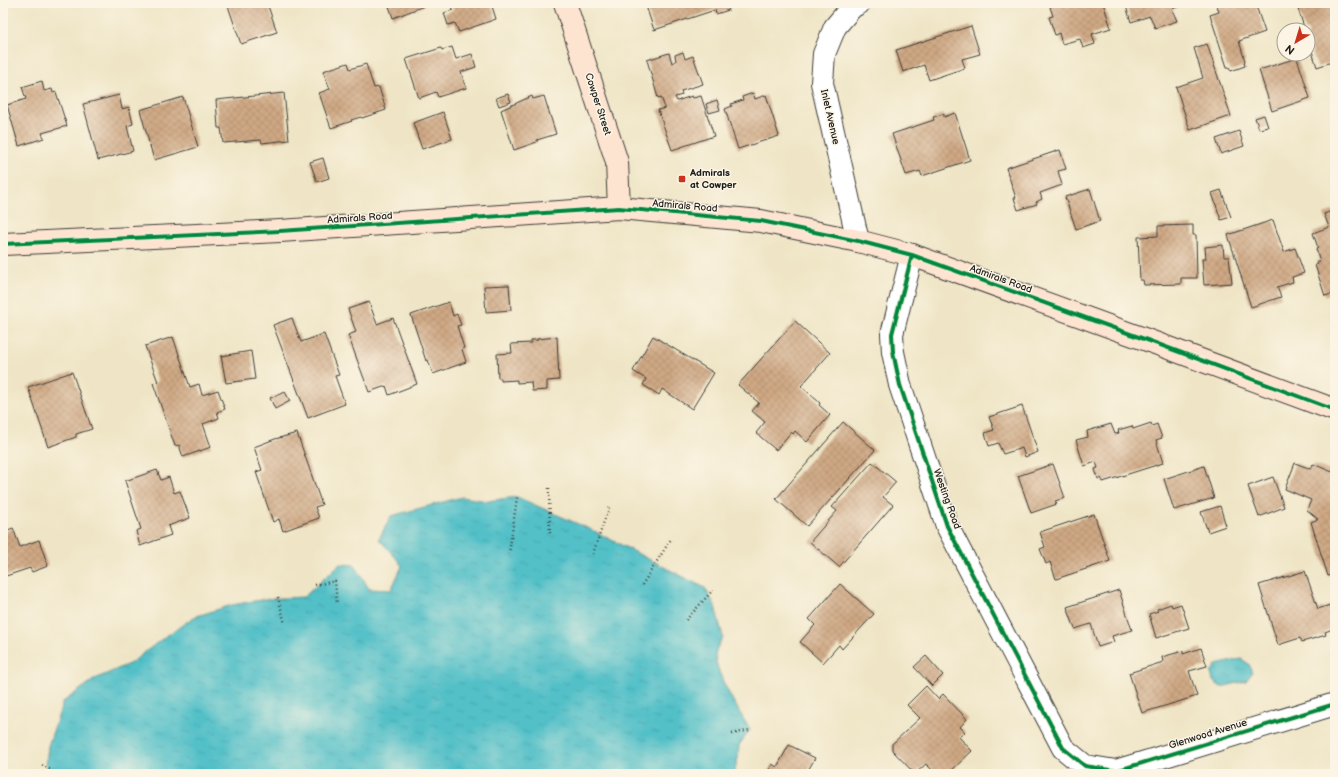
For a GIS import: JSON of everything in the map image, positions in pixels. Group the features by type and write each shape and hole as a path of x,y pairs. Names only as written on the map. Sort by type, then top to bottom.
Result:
{"main road":[{"name":"Cowper Street","path":"565,3 617,162 619,208"},
{"name":"Admirals Road","path":"3,244 280,231 619,208 761,221 858,241 912,255 1140,337 1335,410"}],"street":[{"name":"Inlet Avenue","path":"858,241 822,83 824,54 835,26 852,7 859,3"},
{"name":"Westing Road","path":"912,255 892,334 893,352 900,385 947,526 1063,748 1085,766"},
{"name":"Glenwood Avenue","path":"1085,766 1116,771 1335,704"}],"path":[{"path":"549,488 550,535"},
{"path":"509,554 517,497"},
{"path":"593,554 609,507"},
{"path":"642,585 671,539"},
{"path":"315,585 335,581 337,604"},
{"path":"686,620 714,590"},
{"path":"278,597 285,624"},
{"path":"732,734 750,730"},
{"path":"42,765 53,770"}],"water":[{"path":"462,497 487,501 517,497 596,532 705,588 715,606 723,637 716,651 718,668 728,691 750,730 739,745 738,758 734,774 45,774 48,746 63,702 95,679 131,663 194,617 232,605 266,599 304,597 340,564 355,565 369,589 391,590 402,566 379,539 391,516"},
{"path":"1241,659 1249,664 1252,673 1246,681 1221,687 1213,681 1211,673 1216,665"}],"building":[{"path":"227,3 267,3 277,32 241,44"},
{"path":"388,3 423,3 424,6 393,18"},
{"path":"450,3 491,3 496,19 459,32 455,23 448,25 444,13 453,10"},
{"path":"645,3 733,3 728,5 729,10 716,14 715,10 654,30"},
{"path":"1062,3 1103,3 1111,28 1092,34 1095,44 1083,48 1080,39 1062,44 1059,33 1055,35 1049,17 1053,16 1050,7"},
{"path":"1125,3 1188,3 1172,9 1177,21 1155,28 1150,16 1131,22"},
{"path":"1216,3 1255,3 1265,32 1239,41 1245,66 1231,71 1229,67 1227,67 1210,15 1219,12"},
{"path":"1296,3 1335,3 1335,61 1317,67 1315,62 1316,22 1302,22"},
{"path":"971,26 980,54 962,59 965,68 929,80 924,65 903,72 896,50"},
{"path":"1207,44 1231,116 1190,130 1176,87 1203,78 1194,48"},
{"path":"452,47 456,59 472,54 476,67 461,72 466,88 438,97 436,92 419,98 406,59 441,48 442,50"},
{"path":"683,52 685,59 693,56 703,84 681,91 682,95 675,97 677,101 692,96 693,98 701,96 714,136 672,150 658,110 665,108 661,97 658,98 647,60 669,53 672,63 676,61 675,55"},
{"path":"1284,62 1298,62 1310,98 1272,111 1259,70"},
{"path":"348,63 350,69 366,64 374,88 379,87 386,110 351,120 352,121 331,128 319,93 330,89 323,71"},
{"path":"42,81 44,91 52,89 53,93 56,92 67,126 42,133 44,138 19,146 7,105 26,99 22,87"},
{"path":"284,93 289,140 262,143 261,140 223,143 221,128 218,128 216,100"},
{"path":"753,93 755,99 766,95 779,136 738,149 725,109 732,106 731,104 743,100 742,97"},
{"path":"508,94 511,102 499,106 496,98"},
{"path":"119,95 122,109 129,107 133,124 127,126 133,151 98,160 83,104"},
{"path":"532,96 533,99 544,96 556,134 514,150 501,110"},
{"path":"183,97 198,147 154,160 140,110"},
{"path":"717,100 720,110 709,113 706,104"},
{"path":"443,112 452,139 422,149 413,123"},
{"path":"955,113 970,160 922,176 920,171 906,175 892,134 934,120 933,117 944,114 944,117"},
{"path":"1264,115 1268,127 1259,129 1255,118"},
{"path":"1239,131 1244,146 1221,154 1216,139"},
{"path":"1060,150 1066,169 1058,171 1062,185 1040,193 1042,199 1036,202 1037,204 1018,210 1014,198 1016,198 1006,168"},
{"path":"323,158 329,178 317,182 310,162"},
{"path":"1090,189 1100,221 1076,229 1065,197"},
{"path":"1221,190 1231,217 1221,220 1212,193"},
{"path":"1335,210 1335,293 1325,296 1315,265 1318,264 1317,261 1320,261 1316,249 1318,248 1313,233 1329,227 1324,214"},
{"path":"1273,220 1284,252 1295,248 1304,273 1292,277 1293,282 1277,287 1281,297 1251,307 1228,235"},
{"path":"1193,225 1193,235 1196,235 1197,278 1181,278 1181,284 1144,285 1143,280 1140,280 1138,237 1158,236 1158,226"},
{"path":"1223,245 1224,257 1229,257 1232,283 1204,285 1202,259 1206,259 1205,247"},
{"path":"509,285 511,310 486,312 484,286"},
{"path":"369,302 377,324 393,318 417,384 389,395 386,386 369,392 348,335 356,332 348,309"},
{"path":"449,302 453,316 457,314 461,325 457,326 464,348 462,349 466,362 433,374 428,360 426,361 411,315"},
{"path":"292,318 301,342 324,334 339,375 335,376 345,404 308,418 273,325"},
{"path":"795,321 830,353 801,386 820,403 819,405 830,415 807,442 795,431 793,434 791,432 776,450 756,433 765,422 752,411 759,403 738,385"},
{"path":"653,336 714,373 692,409 662,389 659,395 643,385 646,379 633,371"},
{"path":"173,337 190,387 199,384 202,395 218,390 225,409 217,412 219,418 203,424 211,447 183,457 179,445 175,446 153,383 158,382 145,346"},
{"path":"557,337 559,380 547,381 547,390 532,391 531,382 517,383 517,380 501,381 501,378 498,378 497,354 512,353 511,344 531,343 531,340"},
{"path":"251,351 255,379 226,383 221,356"},
{"path":"72,372 92,429 76,434 76,437 48,447 28,387"},
{"path":"285,392 290,401 275,409 270,398"},
{"path":"1022,406 1038,452 1025,457 1022,448 1003,454 998,443 989,446 985,433 994,430 989,417"},
{"path":"843,422 875,450 807,526 776,499"},
{"path":"1151,423 1152,426 1157,424 1162,438 1156,440 1163,463 1103,482 1101,478 1098,479 1095,469 1098,468 1096,462 1084,466 1076,440 1088,437 1087,431 1111,424 1115,434 1119,433 1118,430 1132,426 1133,429"},
{"path":"297,433 322,505 315,507 319,518 283,531 279,519 273,522 256,472 262,470 254,447"},
{"path":"872,462 896,482 883,497 893,505 839,567 810,542 837,511 832,507"},
{"path":"1295,463 1311,469 1313,464 1335,473 1335,512 1332,520 1333,523 1335,522 1335,574 1328,576 1311,522 1318,519 1307,510 1311,500 1285,489"},
{"path":"1053,464 1065,498 1055,501 1057,504 1031,513 1018,476"},
{"path":"1204,466 1214,498 1174,510 1164,479"},
{"path":"157,470 161,480 169,477 174,493 180,491 190,518 168,526 171,535 140,546 136,531 141,529 125,481"},
{"path":"1273,477 1284,507 1259,517 1248,486"},
{"path":"1220,506 1226,526 1208,532 1201,512"},
{"path":"1094,514 1110,561 1056,579 1050,562 1046,564 1040,549 1045,547 1040,532"},
{"path":"13,528 20,547 39,540 48,566 32,572 30,568 3,577 3,532"},
{"path":"1305,571 1318,609 1330,605 1335,620 1335,628 1325,632 1326,635 1302,642 1300,638 1278,645 1259,585"},
{"path":"840,584 874,614 842,649 839,645 823,663 800,642 815,625 809,619"},
{"path":"1119,590 1132,630 1112,636 1114,642 1098,647 1091,624 1075,629 1067,607"},
{"path":"1171,604 1172,607 1181,604 1189,628 1156,638 1149,614 1158,611 1157,609"},
{"path":"1201,648 1207,666 1189,671 1197,696 1142,713 1129,673 1163,662 1162,657 1183,651 1183,654"},
{"path":"926,656 943,675 932,686 914,667"},
{"path":"926,686 938,699 943,694 967,719 960,727 965,732 959,737 972,751 948,774 936,774 926,764 915,774 892,750 892,744 920,718 907,705"},
{"path":"789,745 815,758 806,774 767,774 772,764 777,767"}],"cycle path":[{"path":"3,244 280,231 619,208 761,221 858,241 912,255 1335,410"},
{"path":"912,255 892,334 893,352 900,385 947,526 1063,748 1085,766 1116,771 1335,704"}],"place":[{"name":"Admirals at Cowper","path":"682,179"}]}
